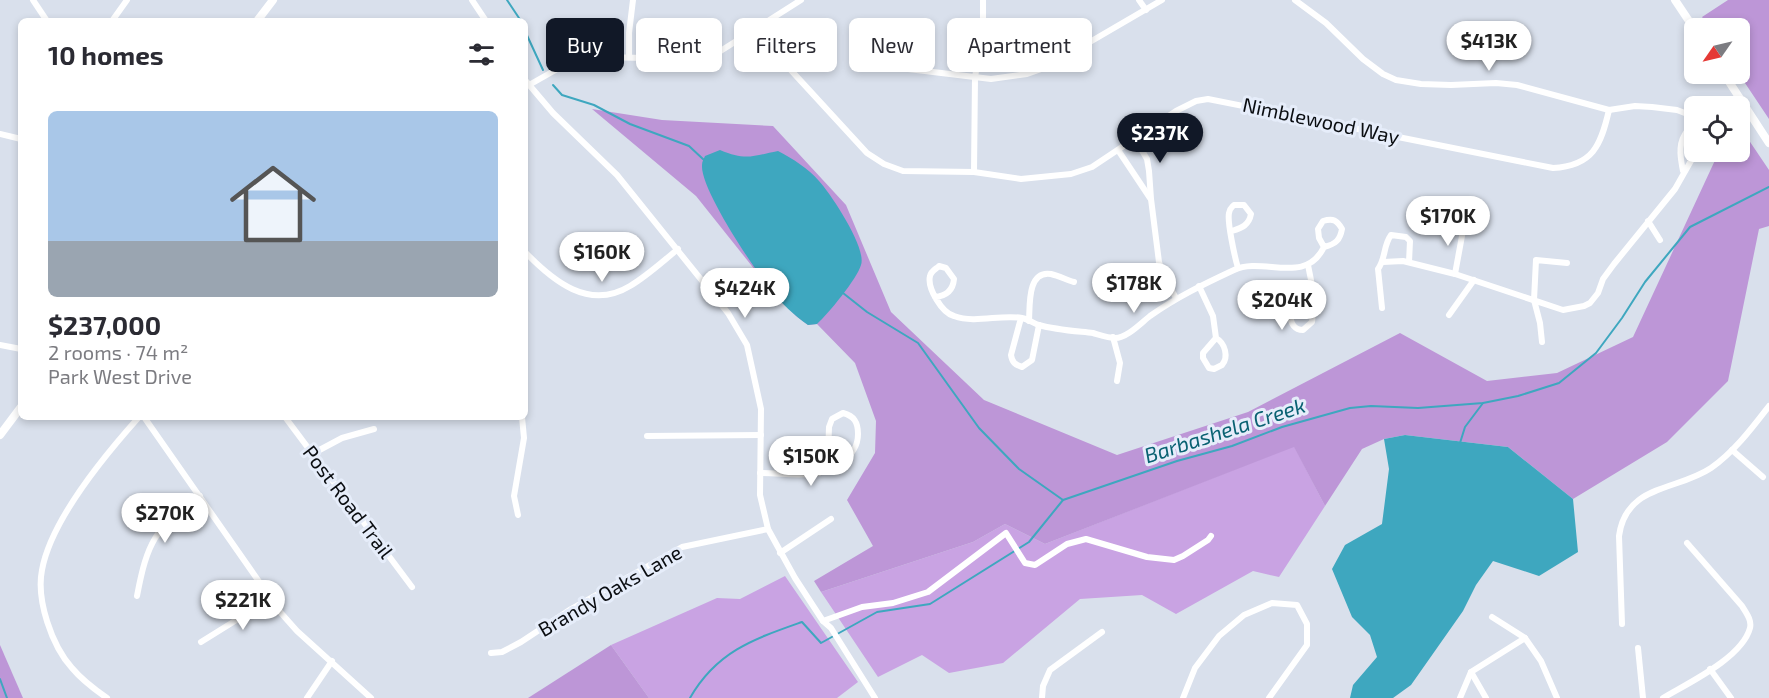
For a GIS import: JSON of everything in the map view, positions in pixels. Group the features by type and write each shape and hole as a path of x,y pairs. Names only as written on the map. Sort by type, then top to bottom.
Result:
{"main road":[{"path":"259,18 273,0"},
{"path":"1676,0 1687,18"},
{"path":"1750,120 1769,143"},
{"path":"0,435 18,411"}],"street":[{"path":"33,0 45,18"},
{"path":"114,18 127,0"},
{"path":"472,0 484,18"},
{"path":"630,57 629,33 633,0"},
{"path":"773,18 801,0"},
{"path":"974,172 975,77 983,32 983,0"},
{"path":"1139,0 1146,10"},
{"path":"933,72 1010,78 1047,67 1162,0"},
{"path":"1295,0 1326,23 1363,59 1383,74 1396,80 1421,84 1517,85 1609,110 1635,106 1652,107 1677,110 1684,115"},
{"path":"528,82 585,59 711,57 734,43"},
{"name":"Nimblewood Way","path":"792,72 875,159 894,168 909,172 974,172 1021,179 1071,174 1092,167 1176,111 1196,101 1208,99 1553,168 1575,164 1596,150 1609,110"},
{"path":"528,83 553,113 617,176 728,313 747,345 761,410 760,495 768,529 780,553 824,621 839,639 875,698"},
{"path":"0,134 18,138"},
{"path":"1683,171 1680,155 1684,136"},
{"path":"1135,139 1147,159 1159,262 1164,277 1176,298"},
{"path":"1118,150 1151,199"},
{"path":"1383,262 1409,262 1455,274 1563,310 1590,303 1603,279 1675,189 1689,162"},
{"path":"1232,231 1250,220 1251,214 1244,205 1234,205 1228,215 1238,268"},
{"path":"935,297 942,296 953,285 954,279 946,268 939,266 929,276 930,285 935,297 946,312 955,317 1022,318 1039,325 1116,338 1176,298 1238,268 1287,268 1308,265 1317,259 1324,247 1333,245 1340,239 1342,229 1338,222 1330,219 1323,221 1318,229 1319,238 1324,247"},
{"path":"1648,221 1660,240"},
{"path":"1455,274 1464,225"},
{"path":"1382,308 1378,269 1383,262 1387,240 1391,235 1406,237 1410,241 1409,262"},
{"path":"528,255 561,285 578,292 609,295 628,288 678,249"},
{"path":"1542,342 1534,300 1536,260 1567,263"},
{"path":"1308,265 1311,280 1312,322 1303,330 1296,328 1292,324 1291,315 1297,308 1310,303"},
{"path":"1029,321 1031,291 1035,279 1041,274 1049,274 1074,282"},
{"path":"1449,315 1474,280"},
{"path":"1199,286 1213,316 1216,339 1223,345 1226,357 1222,365 1214,369 1205,364 1203,353 1216,339"},
{"path":"1022,318 1011,355 1012,361 1022,368 1032,360 1039,325"},
{"path":"1113,337 1120,363 1117,381"},
{"path":"0,345 18,348"},
{"path":"1622,624 1619,536 1620,524 1627,511 1635,502 1654,491 1700,474 1732,450 1769,406"},
{"path":"760,473 800,476 819,473 831,469 850,456 857,444 856,420 843,413 832,419 829,428 828,457 819,473"},
{"path":"107,698 88,684 70,666 50,632 41,599 41,572 48,545 65,513 115,444 138,420"},
{"path":"143,420 200,496 266,593 297,631 371,698"},
{"name":"Post Road Trail","path":"287,420 412,587"},
{"path":"518,515 514,496 525,438 522,420"},
{"path":"312,454 342,438 374,429"},
{"path":"647,436 761,435"},
{"path":"1732,450 1763,477"},
{"path":"137,596 146,556 163,524 200,496"},
{"path":"780,553 831,519"},
{"name":"Brandy Oaks Lane","path":"491,653 502,652 521,642 571,609 682,548 768,529"},
{"path":"824,621 862,607 893,603 928,592 1006,533 1025,563 1035,565 1066,544 1086,539 1147,557 1174,560 1211,536"},
{"path":"1663,698 1735,652 1742,644 1750,626 1748,616 1742,606 1687,543"},
{"path":"201,642 238,620 266,593"},
{"path":"1183,698 1195,668 1219,636 1244,615 1272,603 1297,605 1307,624 1307,645 1269,698"},
{"path":"1492,617 1525,638 1541,662 1557,698"},
{"path":"1042,698 1042,686 1050,670 1102,632"},
{"path":"1460,698 1471,672 1525,638"},
{"path":"1638,648 1642,698"},
{"path":"307,698 332,661"},
{"path":"1710,669 1731,698"},
{"path":"1471,672 1486,698"}],"shaded area":[{"path":"1728,0 1769,0 1769,119 1746,84 1750,84 1750,18 1702,17"},
{"path":"592,109 662,120 773,126 846,205 891,312 984,400 1117,455 1248,412 1400,333 1487,381 1557,373 1633,337 1714,162 1750,162 1750,142 1769,170 1769,226 1759,229 1728,381 1667,442 1573,499 1508,447 1405,435 1384,439 1362,449 1325,506 1294,447 1045,544 1005,524 973,542 821,592 814,581 873,546 847,500 875,453 876,421 855,363 817,324 808,325 771,290 696,196"},
{"path":"1294,446 1325,506 1279,577 1253,571 1176,614 1142,595 1080,599 1003,663 949,673 922,655 878,677 821,592 973,542 1005,524 1045,544"},
{"path":"785,576 858,682 837,698 649,698 611,645 717,598 740,599"},
{"path":"0,645 23,698 0,698"},
{"path":"611,645 649,698 528,698"}],"water":[{"path":"720,150 743,156 778,151 800,164 815,176 854,234 859,247 861,265 835,305 817,324 808,325 775,295 741,248 718,210 704,176 702,165 705,156"},
{"path":"1405,435 1508,447 1573,499 1578,552 1539,576 1493,561 1476,585 1463,611 1411,685 1393,698 1350,698 1353,685 1377,657 1370,635 1352,617 1332,569 1345,545 1382,524 1389,469 1384,439"}],"waterway":[{"path":"507,0 519,18"},
{"path":"528,38 543,70"},
{"path":"553,85 562,95 594,105 630,124 689,146 704,160"},
{"name":"Barbashela Creek","path":"690,698 712,669 725,658 768,634 802,622 821,643 877,612 930,604 1029,542 1063,500 1177,461 1232,446 1282,427 1350,408 1371,406 1418,408 1483,403 1518,396 1559,383 1596,353 1645,282 1690,227 1769,187"},
{"path":"843,293 867,312 918,343 979,428 1019,469 1063,500"},
{"path":"1460,443 1465,427 1483,403"},
{"path":"0,679 7,698"}]}
